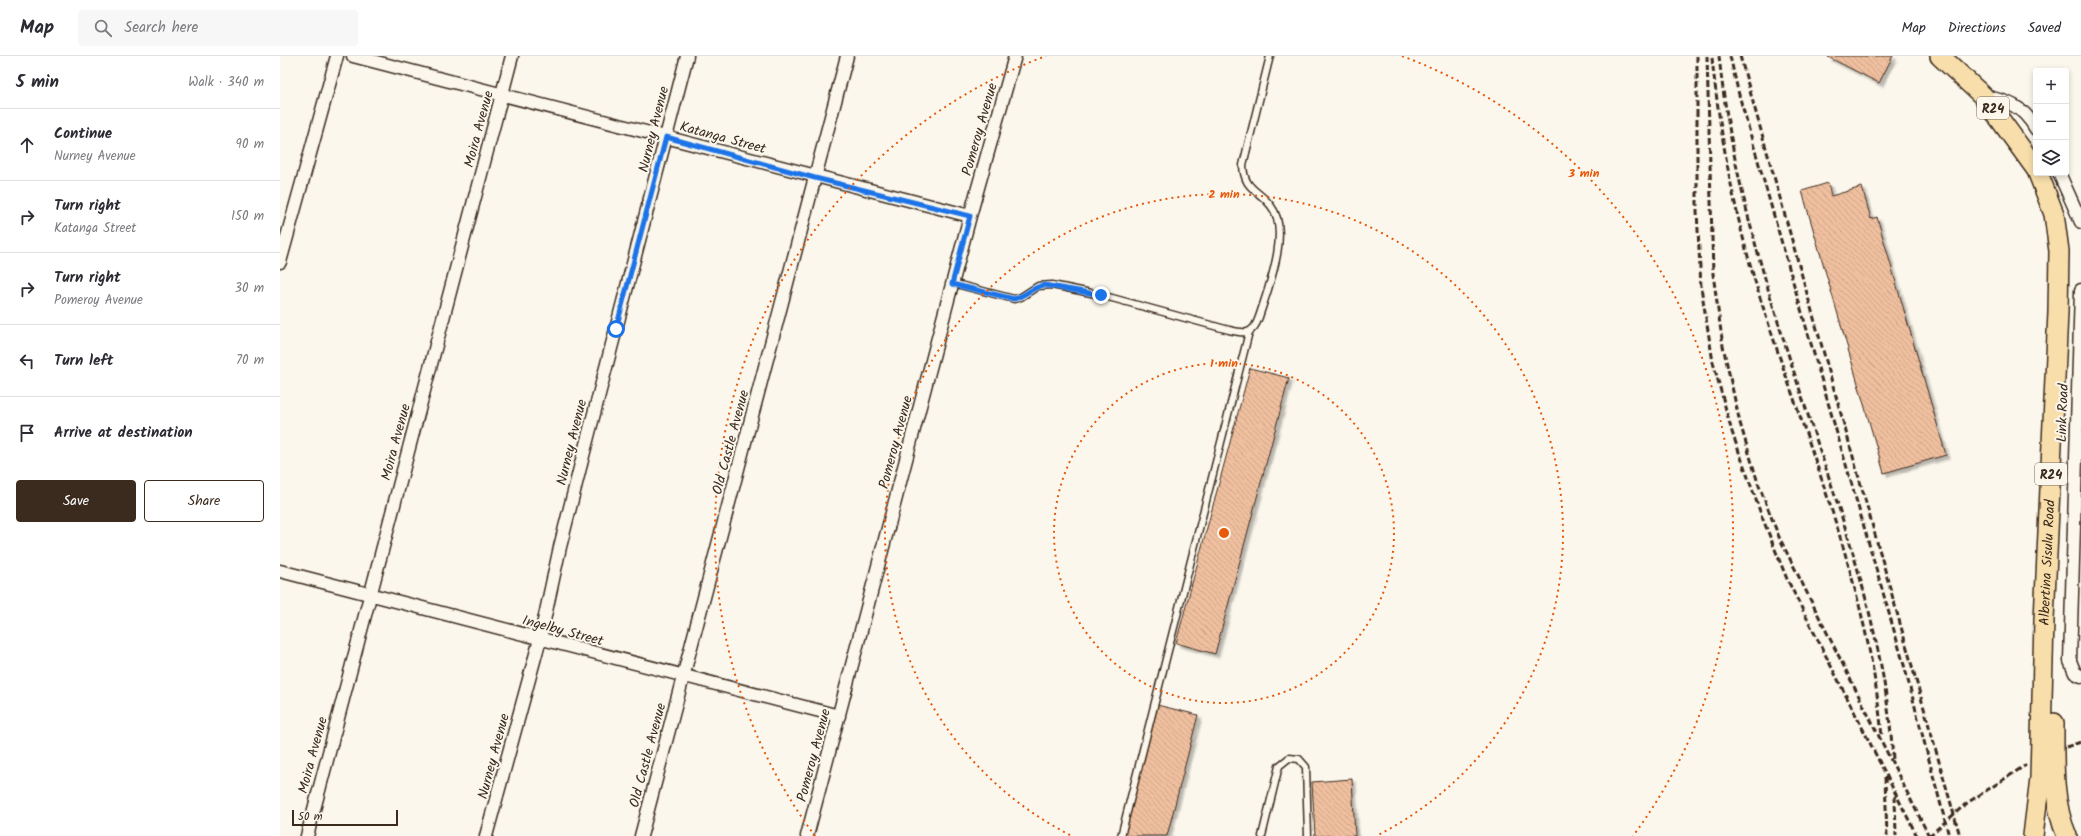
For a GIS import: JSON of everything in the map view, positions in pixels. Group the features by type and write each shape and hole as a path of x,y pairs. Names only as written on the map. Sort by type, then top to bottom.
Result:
{"main road":[{"name":"R24","path":"1940,56 1983,96 2033,165"},
{"name":"Albertina Sisulu Road","path":"2033,836 2040,778 2044,620 2058,312 2058,240 2054,214 2039,176"},
{"path":"2044,620 2054,707 2056,791 2060,816 2067,836"}],"street":[{"path":"280,262 337,56"},
{"name":"Katanga Street","path":"353,56 666,137 815,178 970,216"},
{"name":"Moira Avenue","path":"307,836 512,56"},
{"name":"Nurney Avenue","path":"486,836 540,639 560,547 582,459 687,56"},
{"name":"Old Castle Avenue","path":"642,836 847,56"},
{"name":"Pomeroy Avenue","path":"807,836 970,216 1015,56"},
{"path":"1983,96 2011,102 2033,125"},
{"path":"2061,176 2081,222"},
{"name":"Link Road","path":"2081,290 2070,661 2075,673 2081,676"},
{"path":"2058,312 2081,313"},
{"name":"Ingelby Street","path":"280,571 683,677 839,716"}],"lane":[{"path":"1120,836 1250,332 1256,326 1259,317 1278,246 1280,231 1279,221 1271,206 1250,187 1243,173 1243,165 1270,56"},
{"path":"952,284 1014,299 1021,297 1038,286 1052,285 1101,295 1229,330 1242,333 1250,332"},
{"path":"1262,836 1278,766 1289,758 1299,759 1306,766 1308,836"}],"building":[{"path":"1893,56 1879,83 1828,57"},
{"path":"1828,183 1831,196 1862,187 1871,219 1877,217 1946,455 1884,473 1802,191"},
{"path":"1250,368 1289,378 1215,654 1176,643"},
{"path":"1157,705 1198,715 1167,836 1123,836"},
{"path":"1352,779 1355,836 1315,836 1312,782"}],"railway":[{"path":"1697,56 1697,211 1701,287 1713,362 1732,432 1762,517 1787,579 1917,836"},
{"path":"1707,56 1713,274 1723,346 1740,423 1758,483 1779,537 1929,836"},
{"path":"1719,56 1733,150 1755,242 1796,379 1851,548 1874,631 1889,716 1893,760"},
{"path":"1730,56 1739,95 1904,665 1949,836"},
{"path":"1740,56 1960,836"},
{"path":"1712,58 1725,154 1738,217 1754,279 1818,468 1851,574 1875,682 1882,737"},
{"path":"2066,747 2081,742"},
{"path":"1929,836 1967,803 2026,765"},
{"path":"1885,777 1887,836"},
{"path":"1895,796 1896,836"}],"route":[{"path":"616,329 666,137 815,178 970,216 952,284 1014,299 1021,297 1038,286 1044,285 1052,285 1101,295"}]}
